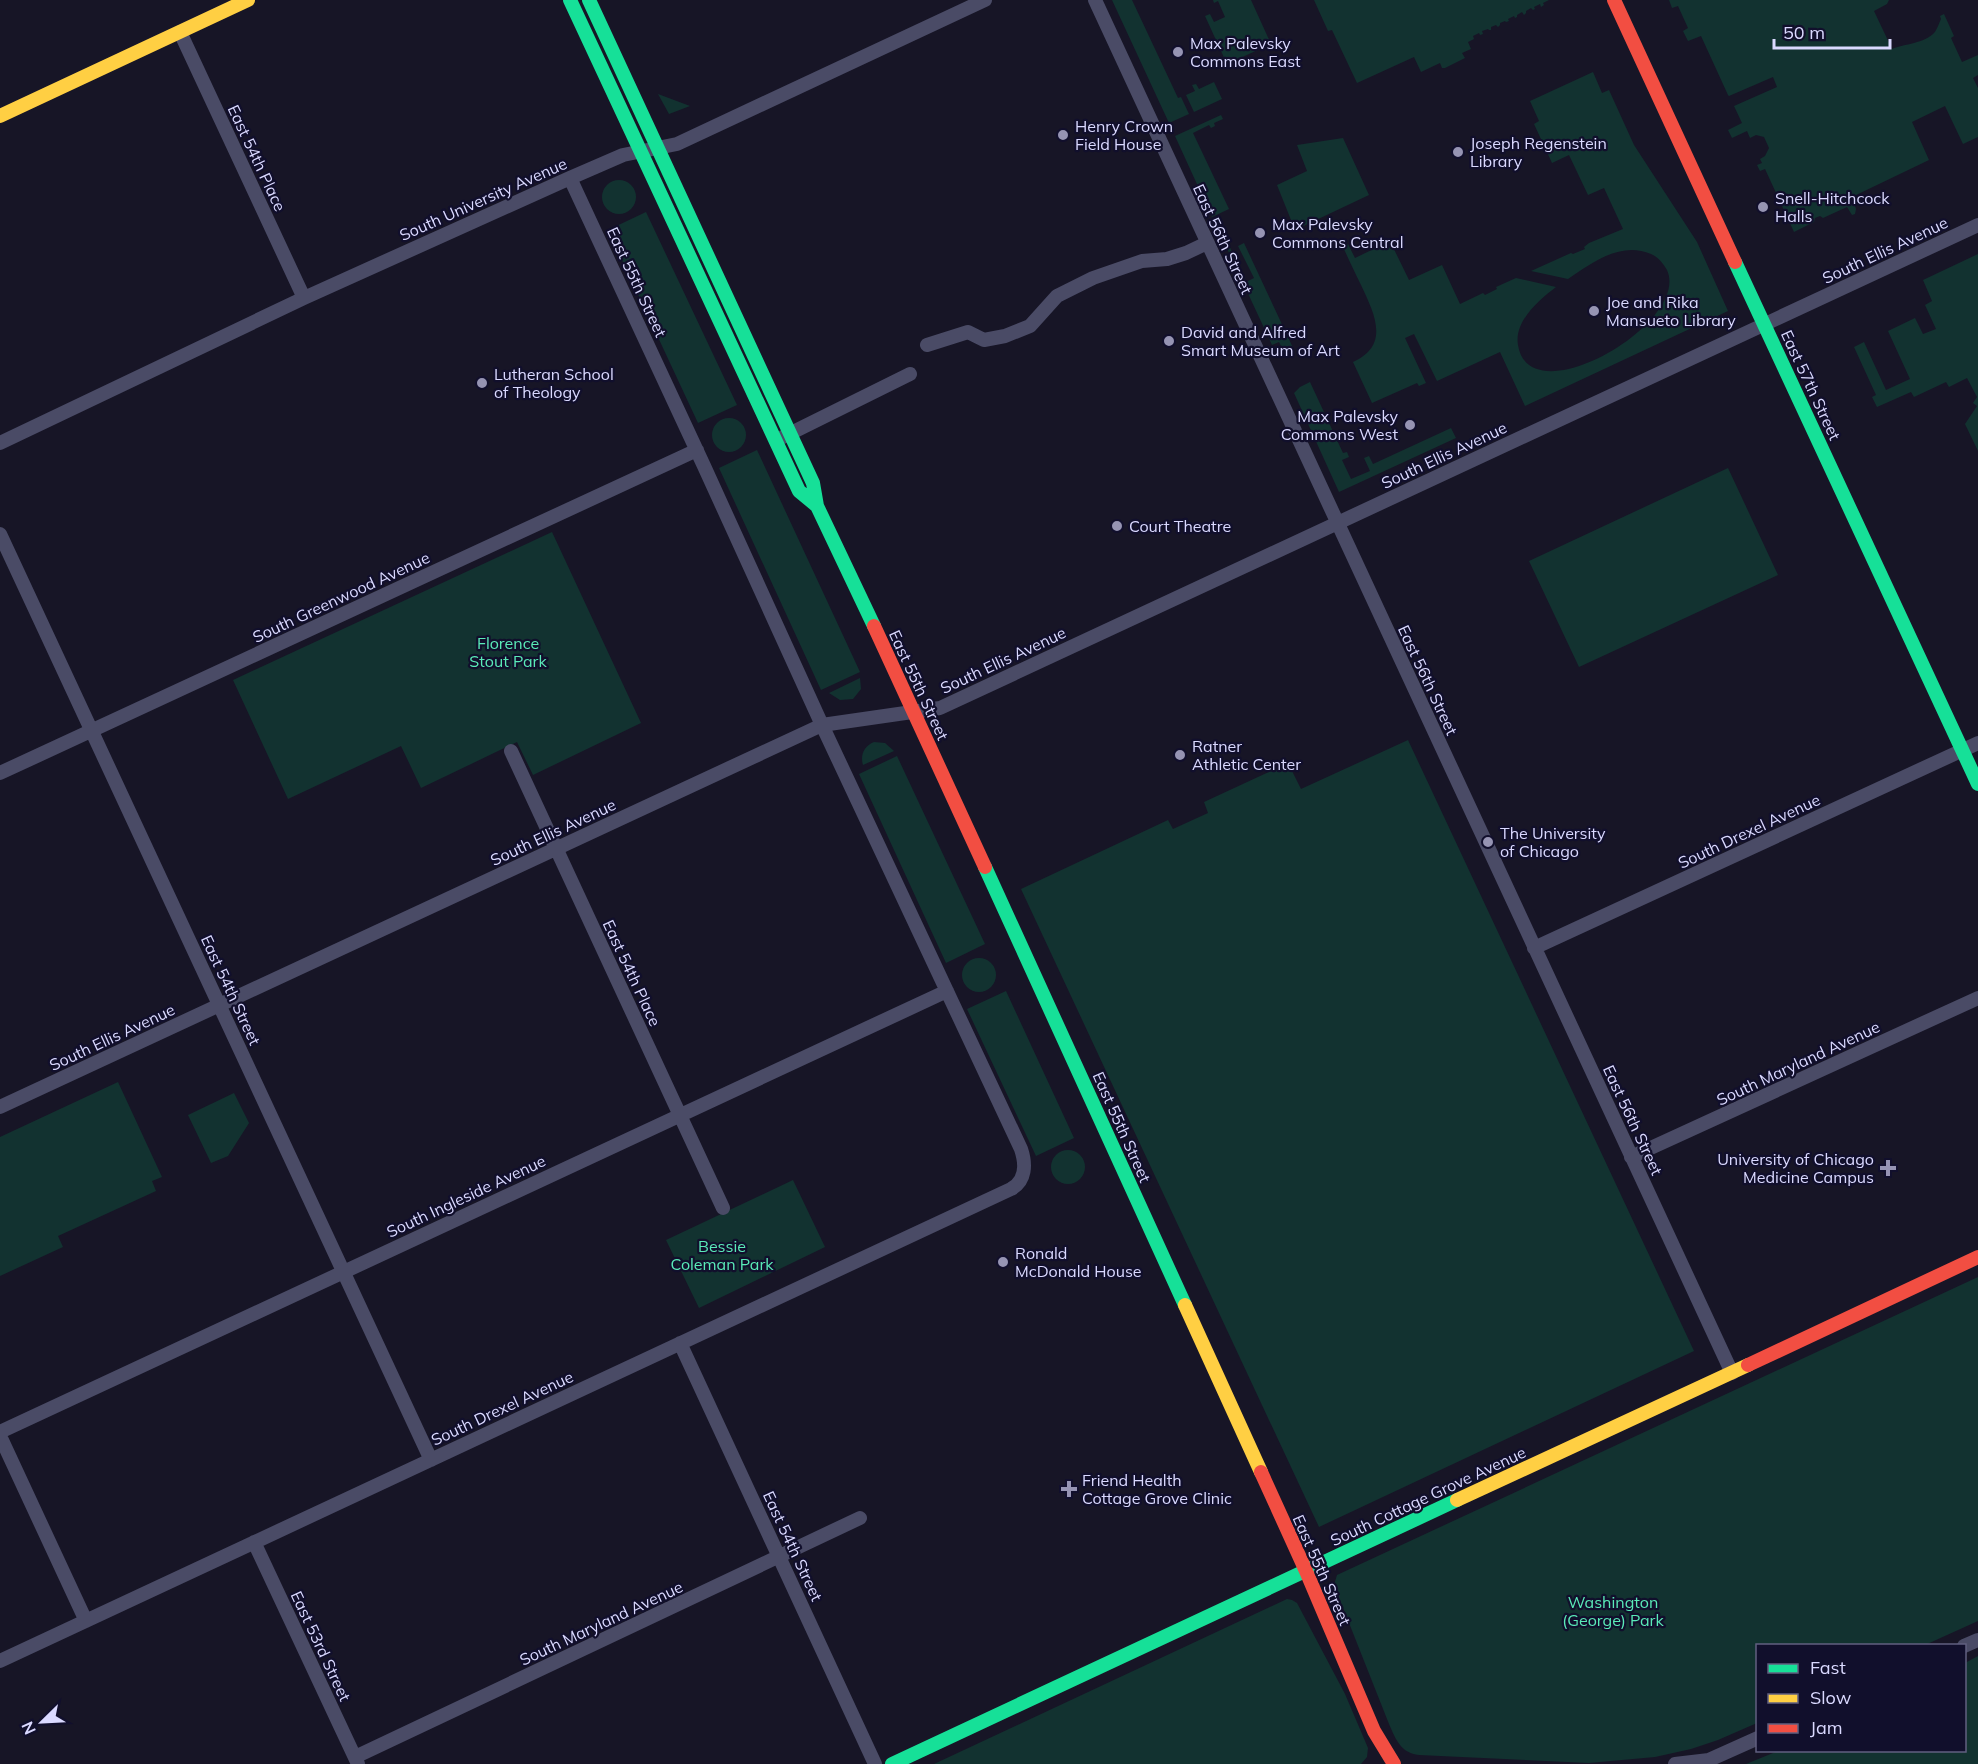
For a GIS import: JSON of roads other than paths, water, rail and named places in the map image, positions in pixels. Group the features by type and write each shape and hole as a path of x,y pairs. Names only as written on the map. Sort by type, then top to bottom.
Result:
{"street":[{"path":"0,116 248,0"},
{"name":"East 55th Street","path":"570,0 799,491 817,506"},
{"name":"East 55th Street","path":"589,0 813,483 817,506 914,712 1306,1571 1374,1731 1394,1764"},
{"name":"South University Avenue","path":"0,442 304,298 570,178 623,156 677,144 986,0"},
{"name":"East 56th Street","path":"1095,0 1732,1373"},
{"name":"East 57th Street","path":"1614,0 1978,784"},
{"name":"East 54th Place","path":"180,32 304,298"},
{"name":"East 55th Street","path":"570,178 822,725 1021,1149 1024,1168 1022,1179 1017,1186"},
{"name":"South Ellis Avenue","path":"0,1107 822,725 940,708 1978,225"},
{"path":"927,345 968,332 984,340 1005,336 1030,326 1057,296 1093,278 1142,261 1167,259 1207,243"},
{"path":"776,440 910,374"},
{"name":"South Greenwood Avenue","path":"0,773 697,450"},
{"name":"East 54th Street","path":"0,534 431,1460"},
{"name":"South Drexel Avenue","path":"1534,948 1978,743"},
{"name":"East 54th Place","path":"511,752 723,1208"},
{"name":"South Ingleside Avenue","path":"0,1434 679,1114 947,991"},
{"name":"South Maryland Avenue","path":"1632,1158 1978,998"},
{"name":"South Drexel Avenue","path":"0,1661 1017,1186"},
{"name":"South Cottage Grove Avenue","path":"892,1764 1978,1257"},
{"name":"East 54th Street","path":"680,1343 876,1764"},
{"path":"0,1434 86,1621"},
{"name":"South Maryland Avenue","path":"357,1761 860,1518"},
{"name":"East 53rd Street","path":"254,1542 357,1761"},
{"path":"1675,1764 1707,1762 1756,1739"}],"place":[{"name":"Max Palevsky Commons East","path":"1178,52"},
{"name":"Henry Crown Field House","path":"1063,135"},
{"name":"Joseph Regenstein Library","path":"1458,152"},
{"name":"Snell-Hitchcock Halls","path":"1763,207"},
{"name":"Max Palevsky Commons Central","path":"1260,233"},
{"name":"Joe and Rika Mansueto Library","path":"1594,311"},
{"name":"David and Alfred Smart Museum of Art","path":"1169,341"},
{"name":"Lutheran School of Theology","path":"482,383"},
{"name":"Max Palevsky Commons West","path":"1410,425"},
{"name":"Court Theatre","path":"1117,526"},
{"name":"Ratner Athletic Center","path":"1180,755"},
{"name":"The University of Chicago","path":"1488,842"},
{"name":"University of Chicago Medicine Campus","path":"1888,1168"},
{"name":"Ronald McDonald House","path":"1003,1262"},
{"name":"Friend Health Cottage Grove Clinic","path":"1069,1489"}],"park label":[{"name":"Florence Stout Park","path":"508,652"},
{"name":"Bessie Coleman Park","path":"722,1255"},
{"name":"Washington (George) Park","path":"1613,1611"}]}
